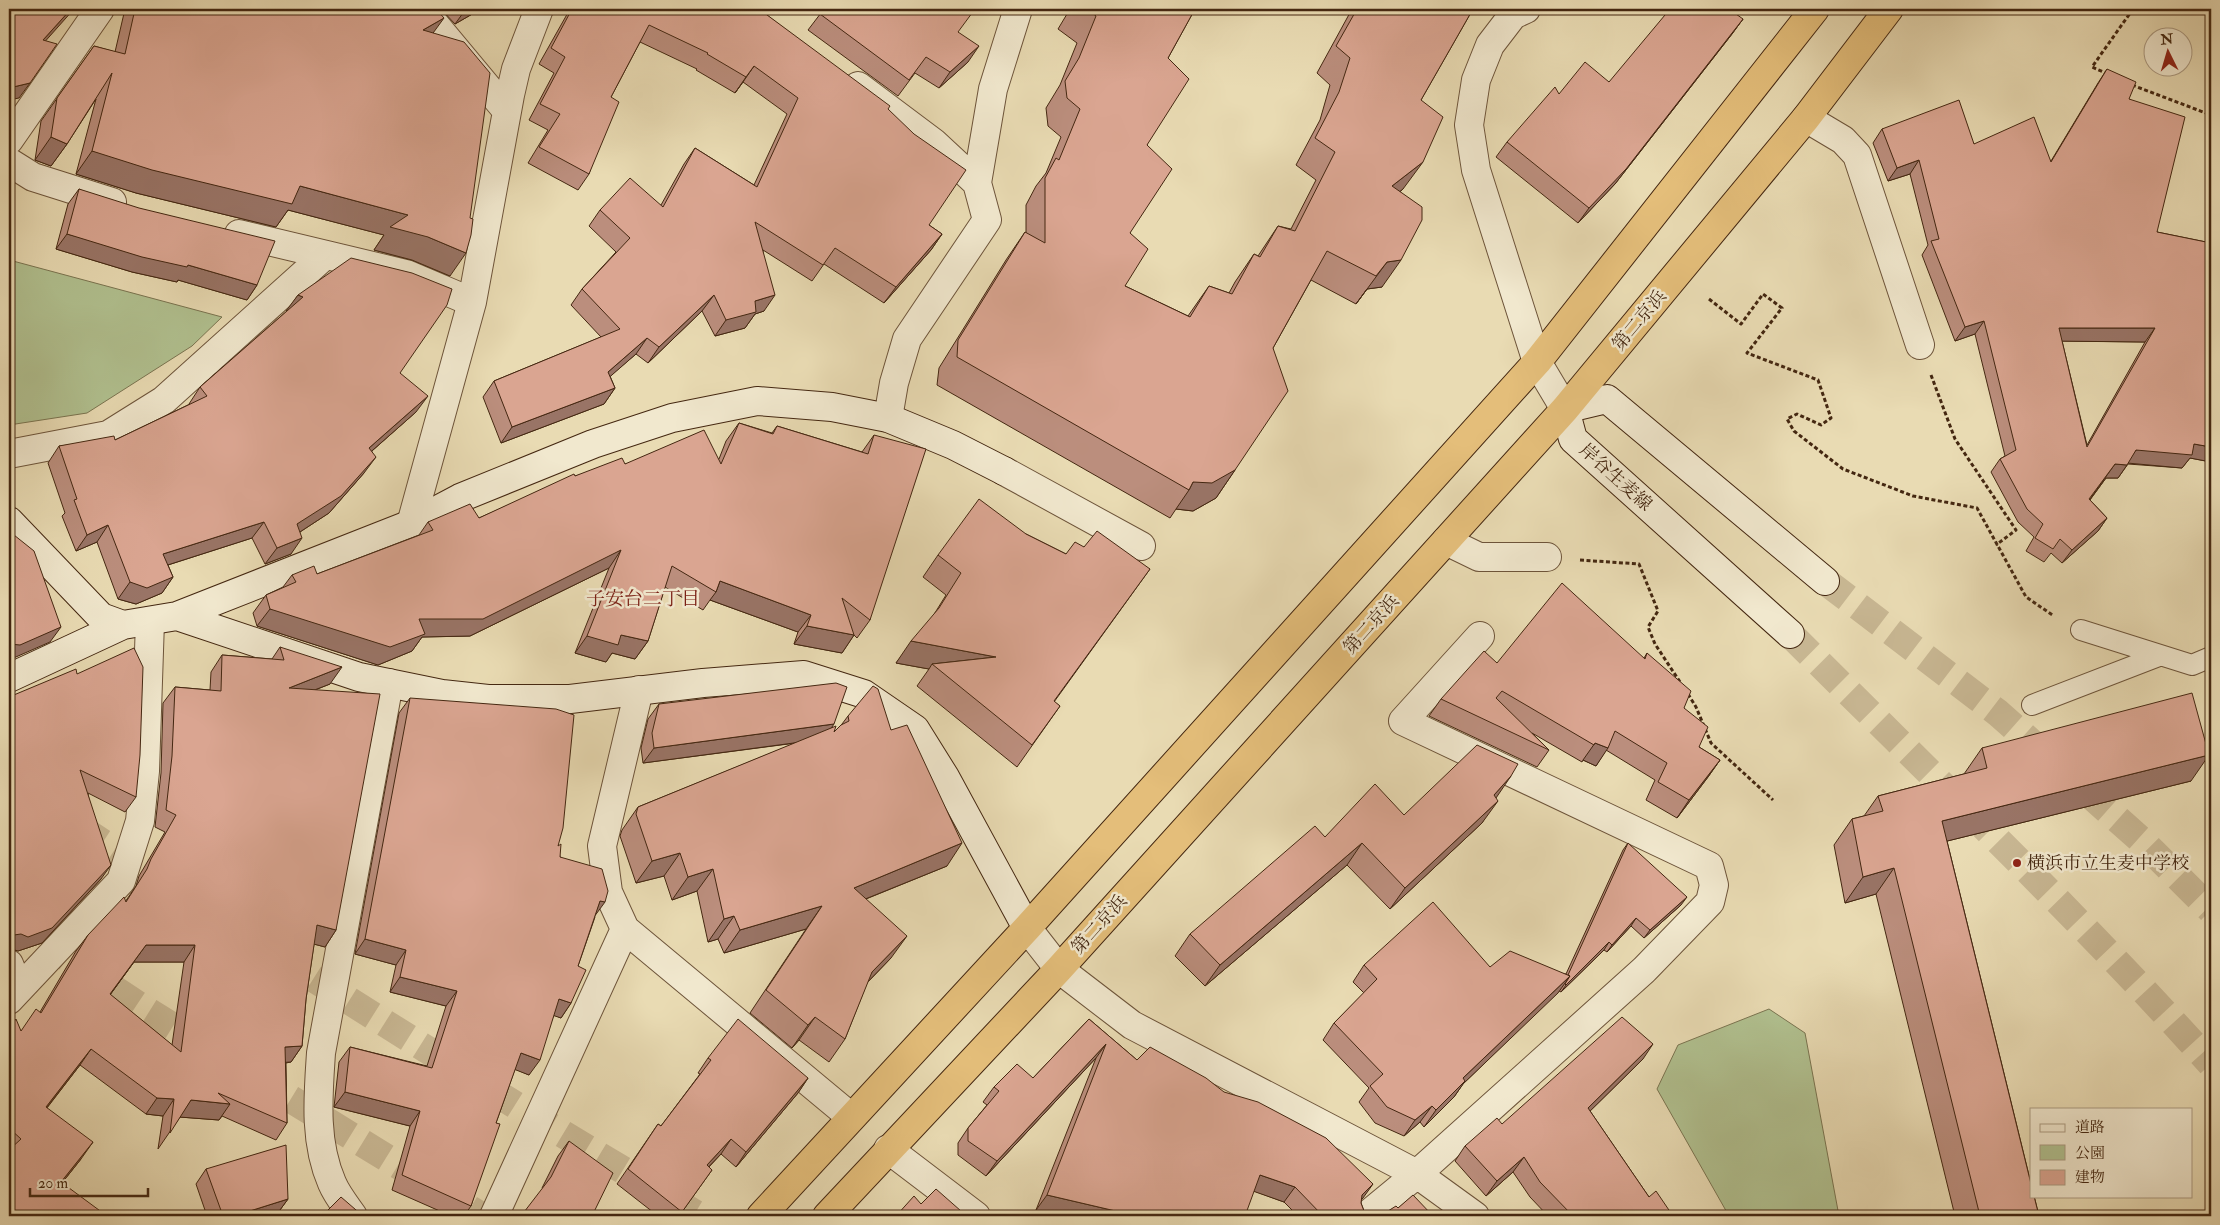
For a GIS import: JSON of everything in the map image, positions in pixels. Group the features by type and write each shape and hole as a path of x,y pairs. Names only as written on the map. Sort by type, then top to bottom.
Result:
{"highway":[{"path":"761,1216 1027,928 1537,362 1815,9"},
{"name":"第二京浜","path":"827,1216 1059,969 1565,409 1806,118 1889,9"}],"street":[{"path":"9,140 100,9"},
{"path":"422,9 507,111"},
{"path":"411,524 472,302 516,69 539,9"},
{"path":"888,418 894,383 907,339 986,220 977,183 993,89 1018,9"},
{"name":"岸谷生麦線","path":"1526,9 1513,15 1490,45 1476,80 1469,125 1476,170 1537,362 1565,409 1573,439 1790,634"},
{"path":"840,73 934,143 977,183"},
{"path":"1806,118 1843,140 1857,155 1920,345"},
{"path":"9,162 33,176 132,208"},
{"path":"219,229 406,274 472,302"},
{"path":"9,454 108,435 164,400 325,255"},
{"path":"1565,409 1607,399 1825,580"},
{"path":"9,678 124,625 177,616 411,524 460,498 593,444 672,418 757,402 832,407 888,418 953,445 1141,546"},
{"path":"9,521 102,617 124,625"},
{"path":"1446,541 1479,557 1546,557"},
{"path":"177,616 359,677 442,694 488,700 570,699 703,682 804,675 864,694 915,728 945,777 1027,928 1059,969 1132,1025 1416,1174 1475,1216"},
{"path":"14,994 121,881 140,821 145,771 150,621"},
{"path":"1366,1216 1416,1174 1644,970 1710,902 1714,885 1709,866 1402,721 1480,636"},
{"path":"352,1216 332,1183 324,1152 317,1110 318,1091 321,1053 389,683"},
{"path":"640,690 602,846 608,892 625,929 851,1117"},
{"path":"494,1216 625,929"},
{"path":"9,964 14,994"},
{"path":"888,1149 976,1216"}],"lane":[{"path":"2081,630 2192,665 2211,657"},
{"path":"2032,705 2159,656"}],"path":[{"path":"2109,75 2092,67 2134,9"},
{"path":"2127,83 2153,95 2211,115"},
{"path":"1710,298 1740,324 1764,294 1782,308 1747,353 1818,380 1831,418 1821,425 1797,414 1787,419 1794,431 1843,469 1913,496 1977,508 2026,598 2052,615"},
{"path":"1920,345 1955,439 2016,530 1996,545"},
{"path":"1546,557 1639,564 1658,611 1648,627 1655,644 1681,683"},
{"path":"1686,691 1696,706 1711,743 1772,800"}],"green space":[{"path":"9,258 13,261 222,317 192,346 87,413 9,425"},
{"path":"1769,1009 1805,1033 1839,1216 1729,1216 1657,1089 1678,1045"}],"building":[{"path":"9,9 71,9 43,40 57,44 30,83 9,88"},
{"path":"135,9 436,9 444,18 423,30 464,42 490,73 470,218 473,219 471,235 466,253 428,237 390,227 408,215 300,186 292,204 152,170 92,151 112,73 67,144 51,137 57,98 94,46 125,54"},
{"path":"572,9 759,9 890,106 888,109 914,134 966,170 929,225 942,234 896,287 835,248 823,265 755,222 775,295 755,301 756,312 726,320 714,295 659,347 647,338 608,372 615,388 512,427 494,381 620,329 582,289 630,238 600,210 630,178 663,207 695,148 757,187 798,98 754,66 746,77 708,53 649,25 611,97 619,102 589,174 539,147 560,114 540,104 565,57 551,48"},
{"path":"824,9 975,9 958,32 979,46 950,72 926,57 909,80 820,14"},
{"path":"1087,9 1195,9 1168,58 1189,79 1147,145 1172,169 1130,233 1148,249 1125,286 1190,317 1209,286 1232,294 1254,254 1260,257 1278,226 1295,231 1335,152 1315,138 1339,92 1350,58 1336,46 1357,9 1473,9 1421,100 1443,117 1423,162 1392,186 1422,207 1422,220 1401,260 1387,262 1376,276 1327,251 1273,348 1288,391 1235,470 1212,483 1193,482 1189,490 957,357 958,340 1025,232 1045,243 1045,178 1056,158 1059,160 1080,109 1067,98 1065,81 1079,58 1096,16"},
{"path":"1670,9 1729,9 1743,19 1626,169 1589,208 1507,142 1555,87 1559,94 1585,62 1609,82"},
{"path":"2107,69 2136,82 2129,99 2185,117 2157,232 2211,243 2211,447 2194,444 2192,455 2136,450 2127,465 2115,464 2089,499 2107,518 2072,550 2060,539 2053,549 2035,538 2043,524 2027,509 2000,459 2016,450 1984,321 1965,327 1931,241 1939,239 1919,160 1897,168 1882,129 1959,100 1974,144 2034,117 2051,162","holes":["2059,328 2155,328 2087,447"]},
{"path":"79,189 139,208 275,241 257,285 188,265 187,267 142,257 67,234"},
{"path":"351,258 412,273 452,289 447,305 400,373 428,396 369,448 376,457 341,496 297,524 302,538 277,548 264,522 163,554 173,577 147,588 130,582 108,525 87,535 74,500 77,499 59,446 114,436 115,440 207,396 200,387 303,297 298,295"},
{"path":"739,423 773,434 777,426 868,454 874,435 926,449 870,620 842,598 854,635 807,626 811,615 720,581 716,592 672,566 648,641 621,635 618,645 587,636 621,550 483,619 419,619 425,634 390,647 270,609 266,595 296,582 292,575 314,566 317,574 433,530 428,522 470,504 479,518 574,474 575,476 622,458 625,464 704,430 721,464"},
{"path":"979,499 1026,534 1066,554 1075,542 1084,547 1097,531 1150,569 1054,701 1060,706 1032,745 932,664 996,657 911,641 939,608 961,573 938,555"},
{"path":"9,531 34,551 61,627 20,645 9,644"},
{"path":"1562,583 1645,659 1647,653 1691,691 1684,708 1708,727 1699,747 1720,760 1689,800 1658,782 1667,763 1615,731 1608,748 1595,743 1594,745 1502,691 1496,698 1549,750 1441,699 1484,651 1497,663"},
{"path":"280,647 342,667 289,688 380,694 336,930 317,925 306,999 302,1046 285,1047 287,1123 218,1093 230,1104 191,1100 170,1133 174,1099 157,1098 91,1049 46,1107 93,1142 61,1182 107,1216 9,1216 9,1150 21,1139 9,1128 9,1028 16,1019 21,1031 36,1009 41,1013 88,935 124,897 126,902 147,869 176,815 166,810 172,756 175,687 221,691 222,655 284,660","holes":["146,945 195,945 181,1052 110,994"]},
{"path":"134,648 143,667 140,755 136,797 80,770 111,865 52,928 28,937 21,934 9,938 9,697 76,669 77,674"},
{"path":"836,683 847,687 834,724 654,748 652,733 659,704"},
{"path":"873,686 878,689 891,730 907,725 962,843 854,888 907,936 872,972 845,1039 815,1017 808,1025 766,990 822,906 740,930 734,916 724,919 713,869 688,877 680,853 652,861 636,814 638,807 836,726 834,732 841,725 849,721 848,716"},
{"path":"2192,693 2209,755 1942,821 2030,1180 2030,1198 2034,1198 2039,1216 1980,1216 1894,868 1863,877 1852,819 1883,811 1878,796 1987,768 1982,748"},
{"path":"410,698 556,709 574,715 563,828 558,846 561,844 560,857 602,869 608,891 605,902 600,901 578,966 586,970 571,1003 559,999 540,1060 521,1053 496,1123 500,1124 471,1206 402,1175 420,1111 345,1092 350,1047 432,1068 457,991 400,977 406,950 365,939"},
{"path":"1477,745 1518,764 1511,776 1494,795 1498,801 1405,888 1362,843 1220,965 1190,934 1315,826 1325,837 1375,784 1404,815"},
{"path":"1628,843 1687,897 1650,930 1636,918 1612,945 1609,942 1566,985 1570,976 1568,975"},
{"path":"1433,902 1490,967 1510,951 1570,976 1463,1078 1465,1081 1436,1110 1432,1106 1415,1120 1387,1107 1370,1086 1383,1074 1334,1023 1377,979 1364,965"},
{"path":"1622,1017 1653,1044 1588,1108 1649,1197 1656,1191 1673,1216 1573,1216 1540,1182 1524,1157 1497,1181 1465,1146 1497,1118 1502,1124"},
{"path":"738,1019 808,1078 746,1152 731,1139 707,1165 712,1170 682,1212 628,1169 658,1124 661,1126 711,1060 708,1058"},
{"path":"1089,1019 1137,1060 1150,1047 1206,1078 1224,1092 1258,1102 1326,1138 1373,1184 1362,1195 1361,1203 1364,1211 1370,1216 1323,1216 1295,1187 1260,1175 1245,1216 1137,1216 1047,1195 1106,1044 997,1161 968,1141 968,1128 999,1091 994,1087 1017,1064 1033,1078"},
{"path":"569,1141 613,1173 592,1216 521,1216 551,1177"},
{"path":"286,1145 288,1199 234,1216 223,1216 206,1169"},
{"path":"936,1189 961,1211 959,1213 963,1216 896,1216 914,1196 921,1204"},
{"path":"1413,1195 1433,1216 1380,1216 1396,1206 1398,1208"},
{"path":"341,1197 363,1216 325,1216 325,1213"}],"tunnel":[{"path":"1825,581 1998,713 2141,840 2211,910"},
{"path":"1790,634 2057,900 2211,1064"},
{"path":"9,781 174,890"},
{"path":"9,919 138,1005 207,1048"},
{"path":"278,956 520,1108 699,1216"},
{"path":"255,1077 481,1216"}],"place":[{"name":"横浜市立生麦中学校","path":"2017,863"}],"district":[{"name":"子安台二丁目","path":"643,598"}]}
